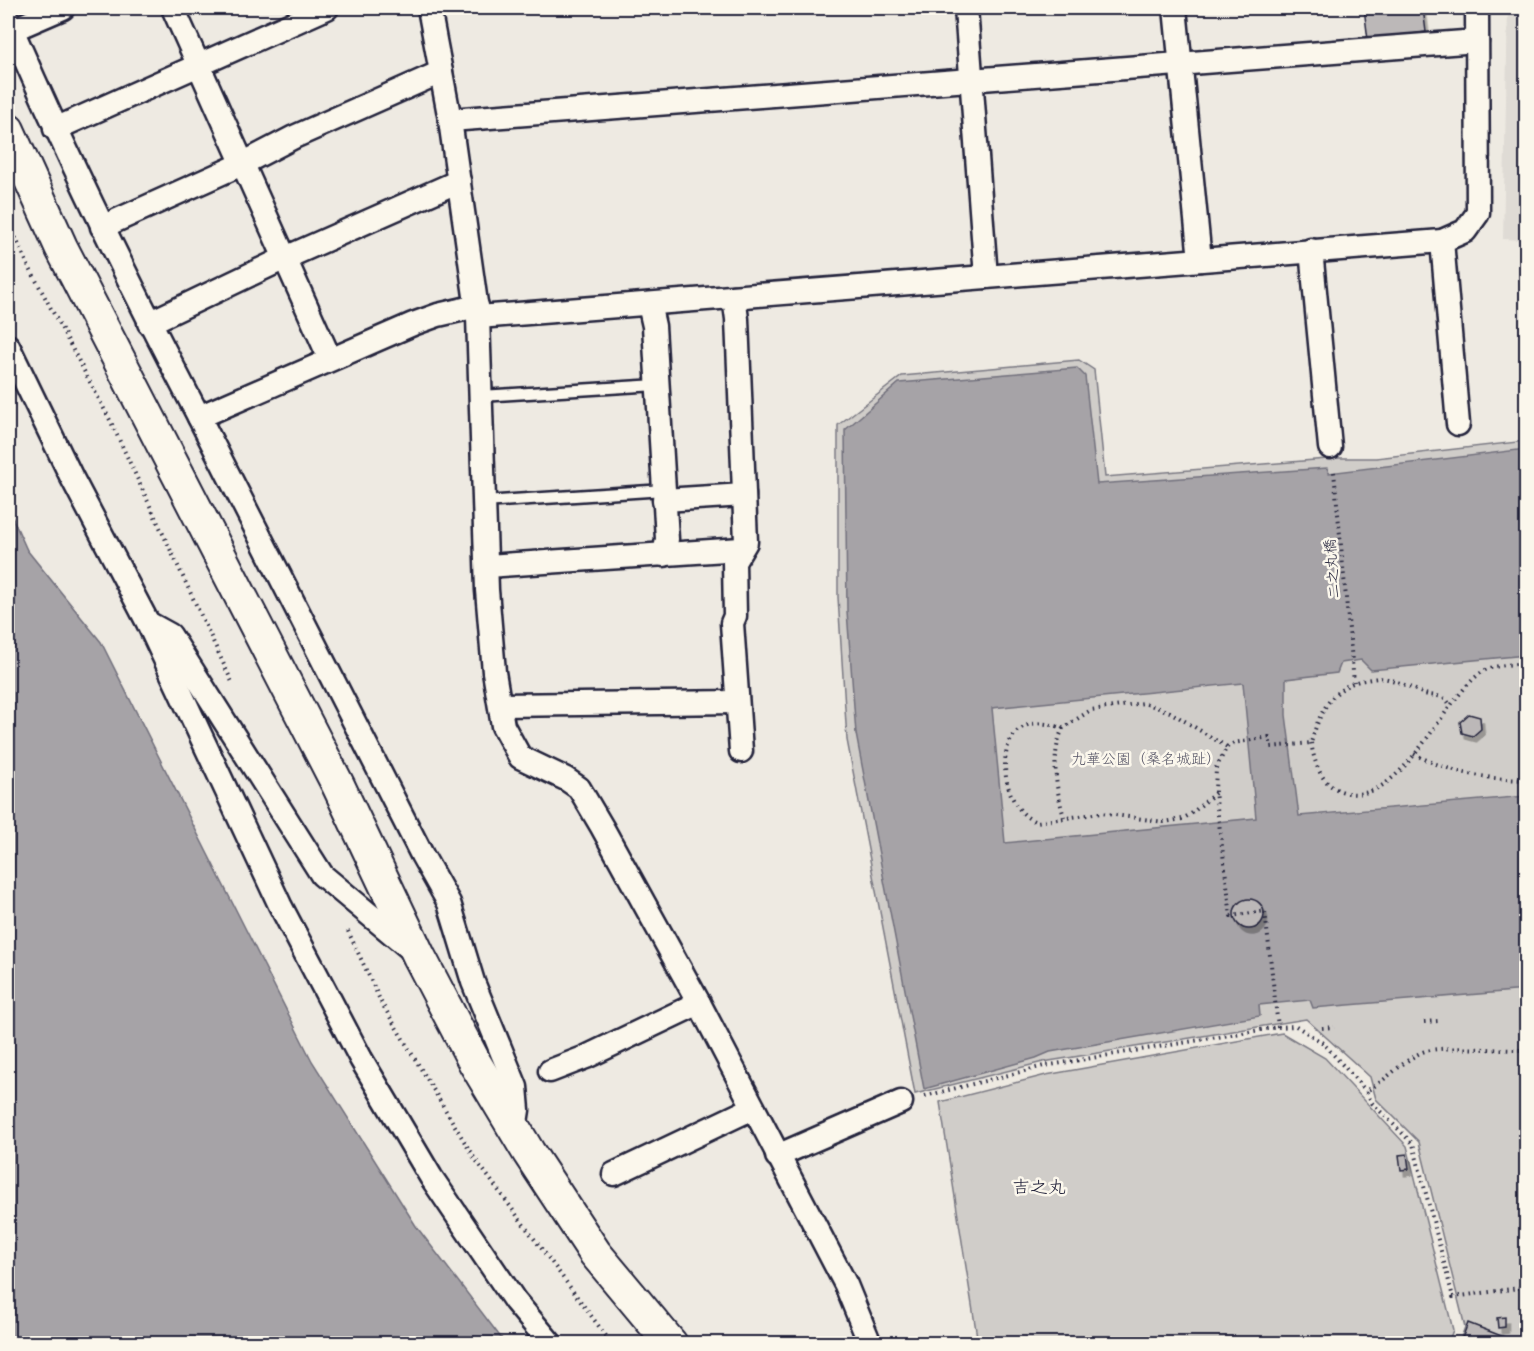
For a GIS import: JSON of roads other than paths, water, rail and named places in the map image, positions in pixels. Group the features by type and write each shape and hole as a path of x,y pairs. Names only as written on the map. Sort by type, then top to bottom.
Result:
{"street":[{"path":"63,8 10,25 55,129 102,227 411,834 449,903 473,982 516,1088 518,1110 514,1129"},
{"path":"173,8 330,359"},
{"path":"55,129 327,8"},
{"path":"429,8 450,120 478,312 487,566 494,672 503,726 520,757 566,779 579,788 699,1003 846,1285 870,1344"},
{"path":"966,8 986,276"},
{"path":"1175,8 1200,260"},
{"path":"198,417 438,315 649,304 1442,241 1465,231 1478,213 1477,8"},
{"path":"450,120 1477,41"},
{"path":"102,227 242,164 294,137 441,72"},
{"path":"8,130 61,247 338,785 419,956 475,1063 514,1129 595,1253 671,1344"},
{"path":"150,322 285,258 459,181"},
{"path":"1442,241 1458,424"},
{"path":"1311,250 1332,457"},
{"path":"734,297 746,542 734,562 735,616 732,623 741,751"},
{"path":"649,304 654,326 667,539 664,555"},
{"path":"8,346 148,623 280,905 361,1059 431,1177 515,1301 551,1344"},
{"path":"664,495 744,495"},
{"path":"487,566 741,549"},
{"path":"148,623 170,635 322,875 419,956"},
{"path":"501,705 737,702"},
{"path":"550,1071 699,1003"},
{"path":"777,1156 901,1102"},
{"path":"614,1174 753,1108"}],"lane":[{"path":"481,396 657,385"},
{"path":"484,502 664,495"}],"district":[{"name":"吉之丸","path":"1039,1186"}],"park label":[{"name":"九華公園（桑名城趾）","path":"1146,758"}]}
